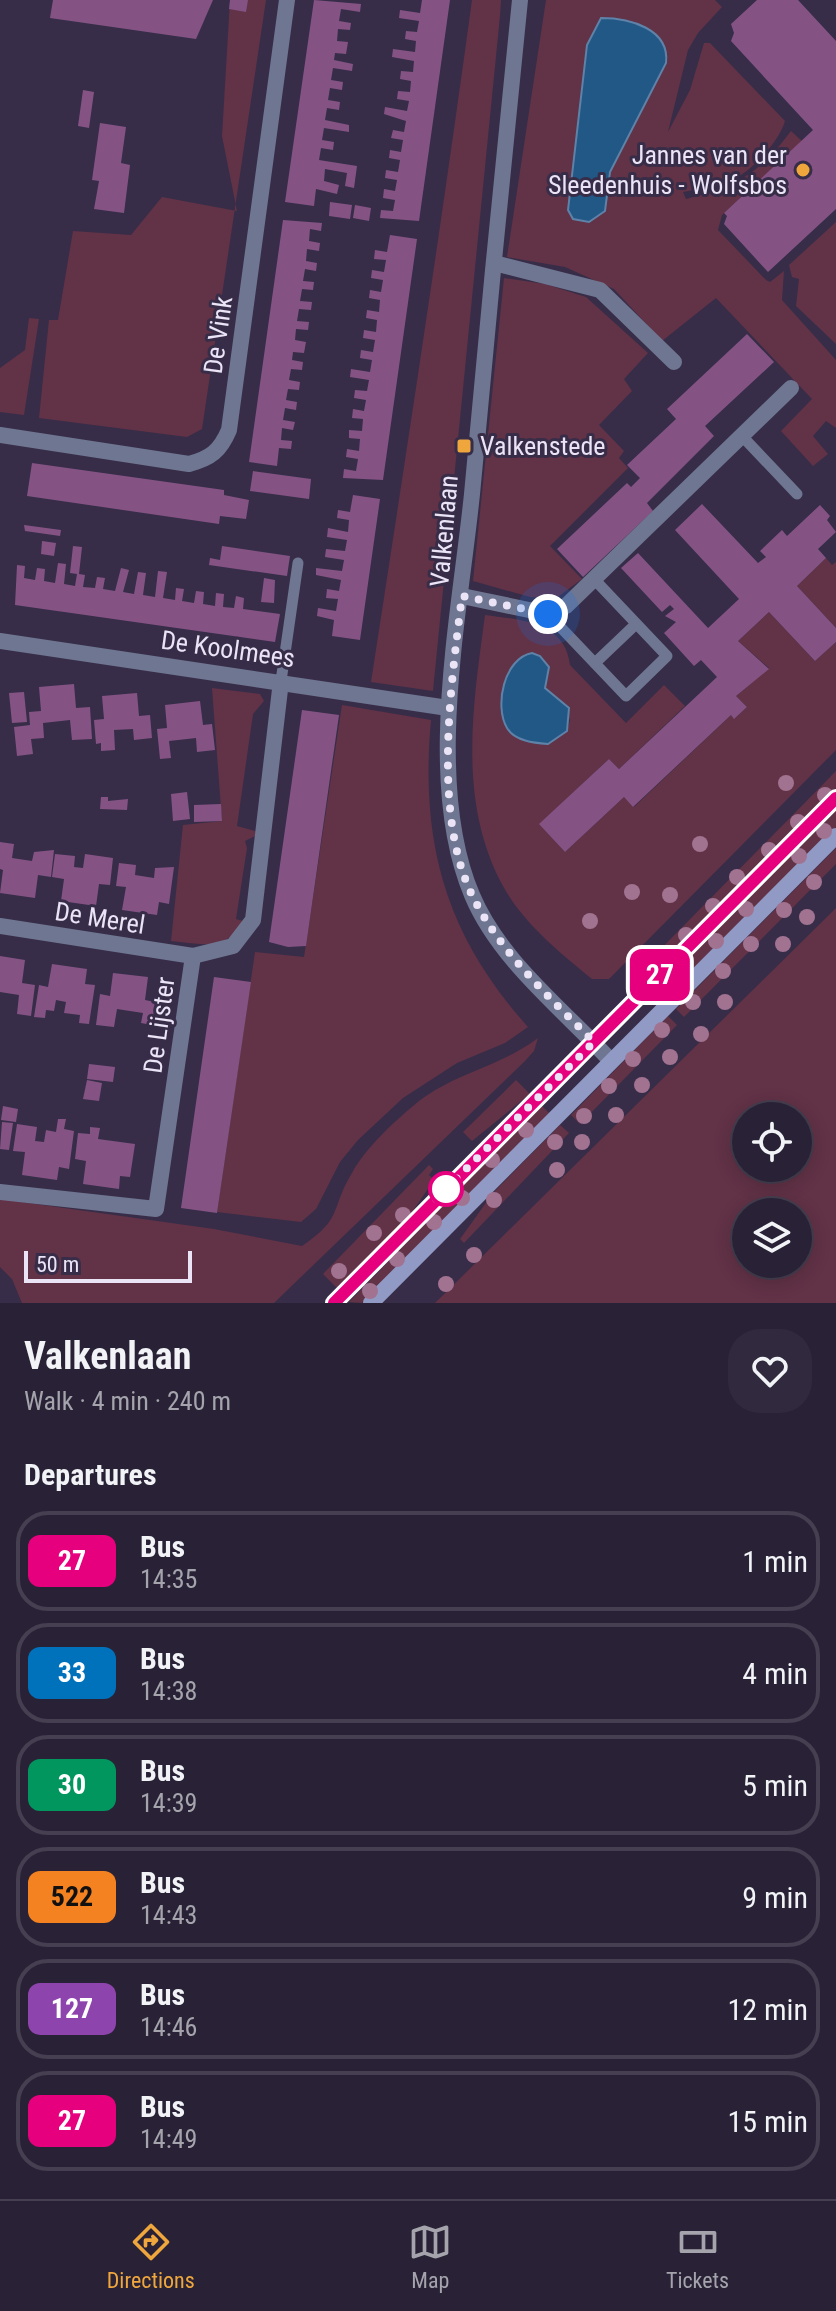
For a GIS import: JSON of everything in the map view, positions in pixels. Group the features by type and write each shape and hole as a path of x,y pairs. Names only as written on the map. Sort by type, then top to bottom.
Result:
{"main road":[{"path":"334,1303 836,798"},
{"path":"371,1303 836,836"}],"street":[{"name":"De Vink","path":"0,435 189,464 206,460 221,449 229,430 287,0"},
{"name":"Valkenlaan","path":"520,0 462,596 448,708 448,764 457,845 472,896 505,949 611,1061"},
{"path":"494,263 600,290 674,362"},
{"path":"462,596 548,614 566,606 791,388"},
{"name":"De Koolmees","path":"0,641 448,708"},
{"name":"De Lijster","path":"0,1192 156,1209 193,956 233,946 253,920 281,681"},
{"name":"De Merel","path":"0,926 193,956"}],"lane":[{"path":"741,435 797,494"},
{"path":"281,681 298,563"},
{"path":"548,614 626,696 667,656 594,579"},
{"path":"595,663 636,624"}],"shaded area":[{"path":"230,0 266,0 236,204 222,136"},
{"path":"472,0 501,0 433,691 371,682"},
{"path":"546,0 715,0 722,7 698,33 688,50 668,132 690,90 704,43 710,43 785,121 770,148 745,172 723,184 683,192 686,199 719,189 745,176 768,158 791,131 802,141 722,215 718,230 766,280 770,282 784,271 782,300 836,360 836,428 826,421 813,436 828,454 813,466 781,431 812,399 716,298 662,341 614,289 565,267 507,257","holes":["587,45 666,63 610,172 573,219 568,210"]},
{"path":"162,197 235,211 202,429 187,437 39,418 49,320 58,320 73,231 131,235"},
{"path":"836,222 836,344 796,306 799,279 792,277 789,265"},
{"path":"504,278 545,284 586,297 648,353 624,379 632,391 599,425 624,451 619,458 628,468 550,546 582,579 555,599 530,597 473,581"},
{"path":"29,318 39,319 24,415 0,412 0,368 25,350"},
{"path":"826,558 832,565 836,562 836,628 797,586"},
{"path":"769,612 815,661 836,642 836,750 609,979 592,979 555,948 511,900 489,854 479,821 472,753 473,718 485,615 526,621 550,631 560,639 570,665 626,723 664,685 685,706 619,769 609,759 540,824 565,852 624,797 634,807 731,715 735,718 747,707 736,696 769,668 738,641","holes":["532,653 546,679 545,688 560,701 570,720 567,731 557,739"]},
{"path":"212,688 260,694 264,701 253,714 237,826 255,831 255,836 245,841 247,848 236,919 243,921 237,931 221,942 171,941 183,825 222,821"},
{"path":"342,705 431,720 430,807 444,885 476,957 528,1027 505,1043 457,1063 403,1098 358,1140 340,1162 316,1209 301,1222 217,1212 255,952 304,957"},
{"path":"836,771 836,788 648,979 639,971"},
{"path":"836,809 836,829 666,999 657,989"},
{"path":"836,848 836,864 684,1017 676,1009"},
{"path":"836,908 836,1303 435,1303"},
{"path":"668,1016 677,1025 580,1124 571,1115"},
{"path":"538,1038 534,1051 525,1061 274,1303 22,1303 12,1279 0,1267 0,1199 214,1229 302,1246 324,1228 358,1163 401,1116 433,1091 509,1056"},
{"path":"516,1080 530,1094 472,1141 463,1132"},
{"path":"541,1105 550,1114 362,1303 349,1302"},
{"path":"560,1125 569,1133 464,1243 460,1239 493,1193"},
{"path":"429,1165 433,1169 429,1175 434,1180 410,1215 338,1289 323,1274"}],"water":[{"path":"601,18 635,23 655,34 666,51 666,63 610,172 605,211 589,222 573,219 568,210 587,45"},
{"path":"532,653 540,656 549,667 545,688 569,708 567,731 548,744 515,736 507,728 501,708 508,673 522,657"}],"building":[{"path":"53,0 213,0 196,39 50,18"},
{"path":"230,0 248,0 246,12 229,9"},
{"path":"314,0 361,4 360,12 341,9 339,21 351,23 350,30 338,29 337,41 348,42 346,54 335,53 334,60 353,64 352,71 333,68 331,80 343,82 342,90 330,88 328,100 340,102 339,110 327,108 325,120 349,125 349,132 324,128 322,140 334,142 333,150 321,148 319,160 357,166 354,188 345,186 347,173 325,169 324,181 339,185 337,194 316,189 314,206 285,202"},
{"path":"422,0 450,0 419,221 380,218 381,210 393,211 395,200 383,198 384,189 395,191 397,180 385,178 386,170 398,172 400,160 389,158 390,150 401,152 403,140 391,138 393,130 404,132 406,121 384,114 385,107 407,111 409,101 397,99 398,91 410,92 411,81 400,79 401,71 413,72 414,61 392,57 393,49 415,52 416,41 405,39 406,31 417,32 419,21 399,18 400,10 420,13"},
{"name":"Jannes van der Sleedenhuis - Wolfsbos","path":"757,0 798,0 836,41 836,209 768,272 724,224 727,216 724,213 813,130 731,41 734,33 731,24"},
{"path":"83,90 94,92 89,128 78,126"},
{"path":"100,123 126,127 121,163 130,165 124,213 94,209 99,181 92,180"},
{"path":"330,202 352,205 350,219 329,216"},
{"path":"355,205 371,208 369,221 353,218"},
{"path":"283,220 322,223 321,231 310,229 309,241 320,243 319,251 307,249 306,261 317,263 316,271 305,269 303,281 314,282 313,290 302,289 300,301 312,302 311,310 299,309 297,321 309,322 308,330 296,329 295,340 306,342 304,353 293,352 292,360 303,362 302,370 291,369 289,380 300,382 299,390 288,389 286,400 297,402 296,410 285,408 283,420 295,422 293,430 282,428 281,440 292,441 291,449 279,448 277,466 249,462"},
{"path":"390,235 417,239 383,480 343,478 344,469 356,471 358,459 346,457 347,449 359,451 360,439 349,438 349,430 362,431 363,419 352,418 353,409 364,411 366,400 354,398 355,390 367,391 369,380 350,377 351,369 370,372 372,360 360,358 361,350 373,352 375,340 363,338 364,330 376,332 377,320 366,318 367,310 379,312 380,300 369,298 370,290 381,292 383,280 371,278 372,270 384,272 386,260 374,259 375,250 387,252"},
{"path":"747,334 774,362 705,426 714,436 647,503 653,511 583,577 557,549 627,483 631,487 640,478 627,465 676,419 667,409"},
{"path":"32,463 224,490 224,495 249,500 246,519 220,516 219,524 27,496"},
{"path":"253,471 311,479 309,499 250,491"},
{"path":"353,495 380,499 360,640 332,636 334,620 317,616 318,608 336,611 338,599 326,598 327,589 339,591 341,580 316,575 316,568 342,571 344,560 325,557 326,549 345,551 347,540 327,537 328,528 348,532 349,520 337,518 338,510 350,512"},
{"path":"702,504 758,563 766,557 760,551 782,530 787,536 820,505 830,516 827,520 836,532 818,549 826,558 797,586 836,628 836,642 815,661 769,612 738,641 769,669 736,696 747,707 734,719 731,715 633,807 624,797 565,852 539,824 609,759 619,769 717,677 701,660 694,666 664,633 676,622 665,616 674,609 670,605 662,612 621,568 638,553 708,628 739,599 675,530"},
{"path":"24,525 61,530 60,536 25,531"},
{"path":"42,541 56,543 54,556 41,554"},
{"path":"73,546 82,547 79,574 85,575 83,587 95,588 97,577 105,578 103,589 115,591 121,568 129,570 123,592 134,594 138,572 146,573 143,595 155,597 158,571 167,572 163,598 175,600 176,588 184,589 182,601 194,603 196,591 204,592 203,604 215,606 216,593 224,594 223,607 234,608 236,596 244,598 243,609 280,614 275,642 15,605 17,565 25,566 24,578 35,580 37,568 45,569 44,581 55,583 58,563 66,564 64,584 75,586 77,574 70,573"},
{"path":"222,546 290,556 287,576 209,565 210,558 220,560"},
{"path":"264,578 275,580 274,603 261,602"},
{"path":"74,684 76,708 90,707 92,739 72,740 70,720 43,723 44,738 31,739 33,754 17,756 14,727 30,725 29,712 41,711 39,687"},
{"path":"24,692 27,722 12,723 9,693"},
{"path":"137,693 139,716 150,715 152,738 134,740 133,729 114,730 115,750 101,751 101,743 96,744 94,720 104,719 102,696"},
{"path":"200,701 203,725 212,724 215,750 197,752 196,738 169,741 171,758 160,759 157,729 167,728 165,705"},
{"path":"302,710 339,715 306,946 288,947 269,942"},
{"path":"187,792 190,819 173,821 171,794"},
{"path":"101,797 108,797 108,801 128,799 127,810 100,809"},
{"path":"221,804 222,821 194,822 194,805"},
{"path":"0,842 14,844 12,858 32,861 34,852 54,850 51,877 38,875 35,898 0,893 3,870 0,869"},
{"path":"55,854 75,856 74,867 83,868 85,854 113,858 110,885 99,884 96,906 61,901 64,879 52,877"},
{"path":"119,863 136,865 135,875 154,878 155,868 174,867 169,904 159,902 157,915 122,910 126,887 116,886"},
{"path":"0,956 25,960 22,983 35,985 31,1016 17,1014 19,995 0,992"},
{"path":"52,964 87,969 85,984 95,985 89,1024 79,1023 80,1015 64,1013 66,1002 56,1000 54,1011 46,1010 45,1018 34,1017 39,985 48,987"},
{"path":"113,973 148,977 145,1000 155,1002 152,1025 141,1023 143,1013 117,1009 114,1027 96,1025 100,994 110,996"},
{"path":"214,977 251,982 217,1213 181,1208"},
{"path":"89,1064 115,1067 113,1082 87,1079"},
{"path":"87,1080 102,1083 99,1101 83,1099"},
{"path":"3,1106 18,1109 16,1122 1,1120"},
{"path":"58,1119 66,1119 64,1129 74,1131 69,1169 59,1167 57,1180 22,1175 25,1152 13,1151 17,1124 37,1127 35,1141 44,1142 46,1130 56,1132"},
{"path":"2,1122 13,1123 9,1150 0,1149"},
{"path":"90,1127 100,1128 98,1139 135,1144 130,1177 120,1176 119,1189 83,1184 86,1161 75,1159 78,1133 90,1134"}],"bus line":[{"name":"27","path":"334,1303 836,798"}],"place":[{"name":"Jannes van der Sleedenhuis - Wolfsbos","path":"803,170"},
{"name":"Valkenstede","path":"464,446"}],"route":[{"path":"446,1189 436,1199 594,1042 505,949 472,896 457,845 448,764 448,708 462,596 548,614"}]}
